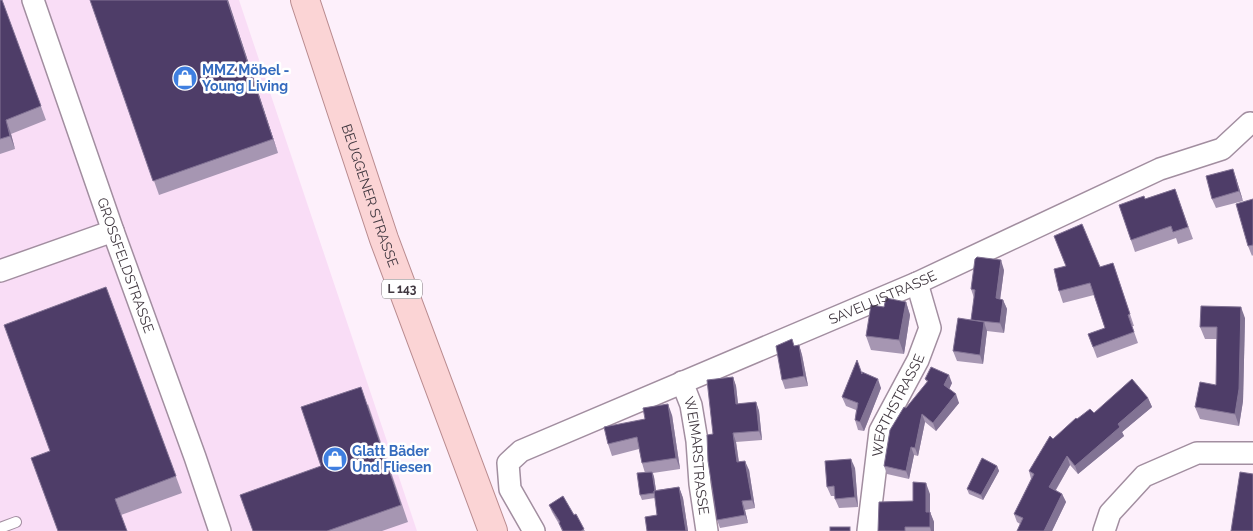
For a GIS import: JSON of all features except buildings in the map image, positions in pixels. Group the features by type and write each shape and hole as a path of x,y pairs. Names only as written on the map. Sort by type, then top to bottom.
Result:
{"main road":[{"name":"BEUGGENER STRASSE","path":"305,0 384,239 493,531"}],"street":[{"name":"GROSSFELDSTRASSE","path":"33,0 220,531"},
{"name":"SAVELLISTRASSE","path":"534,531 510,489 508,463 521,451 917,283 1160,170 1222,150 1250,122"},
{"path":"0,271 113,230"},
{"name":"WERTHSTRASSE","path":"868,531 880,431 918,360 930,328 917,283"},
{"name":"WEIMARSTRASSE","path":"682,382 691,405 707,531"},
{"path":"1104,531 1110,513 1144,476 1197,453 1253,453"}],"lane":[{"path":"0,528 16,522"}],"shaded area":[{"path":"0,0 239,0 417,531 0,531"}],"place":[{"name":"MMZ Möbel - Young Living","path":"185,78"},
{"name":"Glatt Bäder Und Fliesen","path":"335,459"}]}
